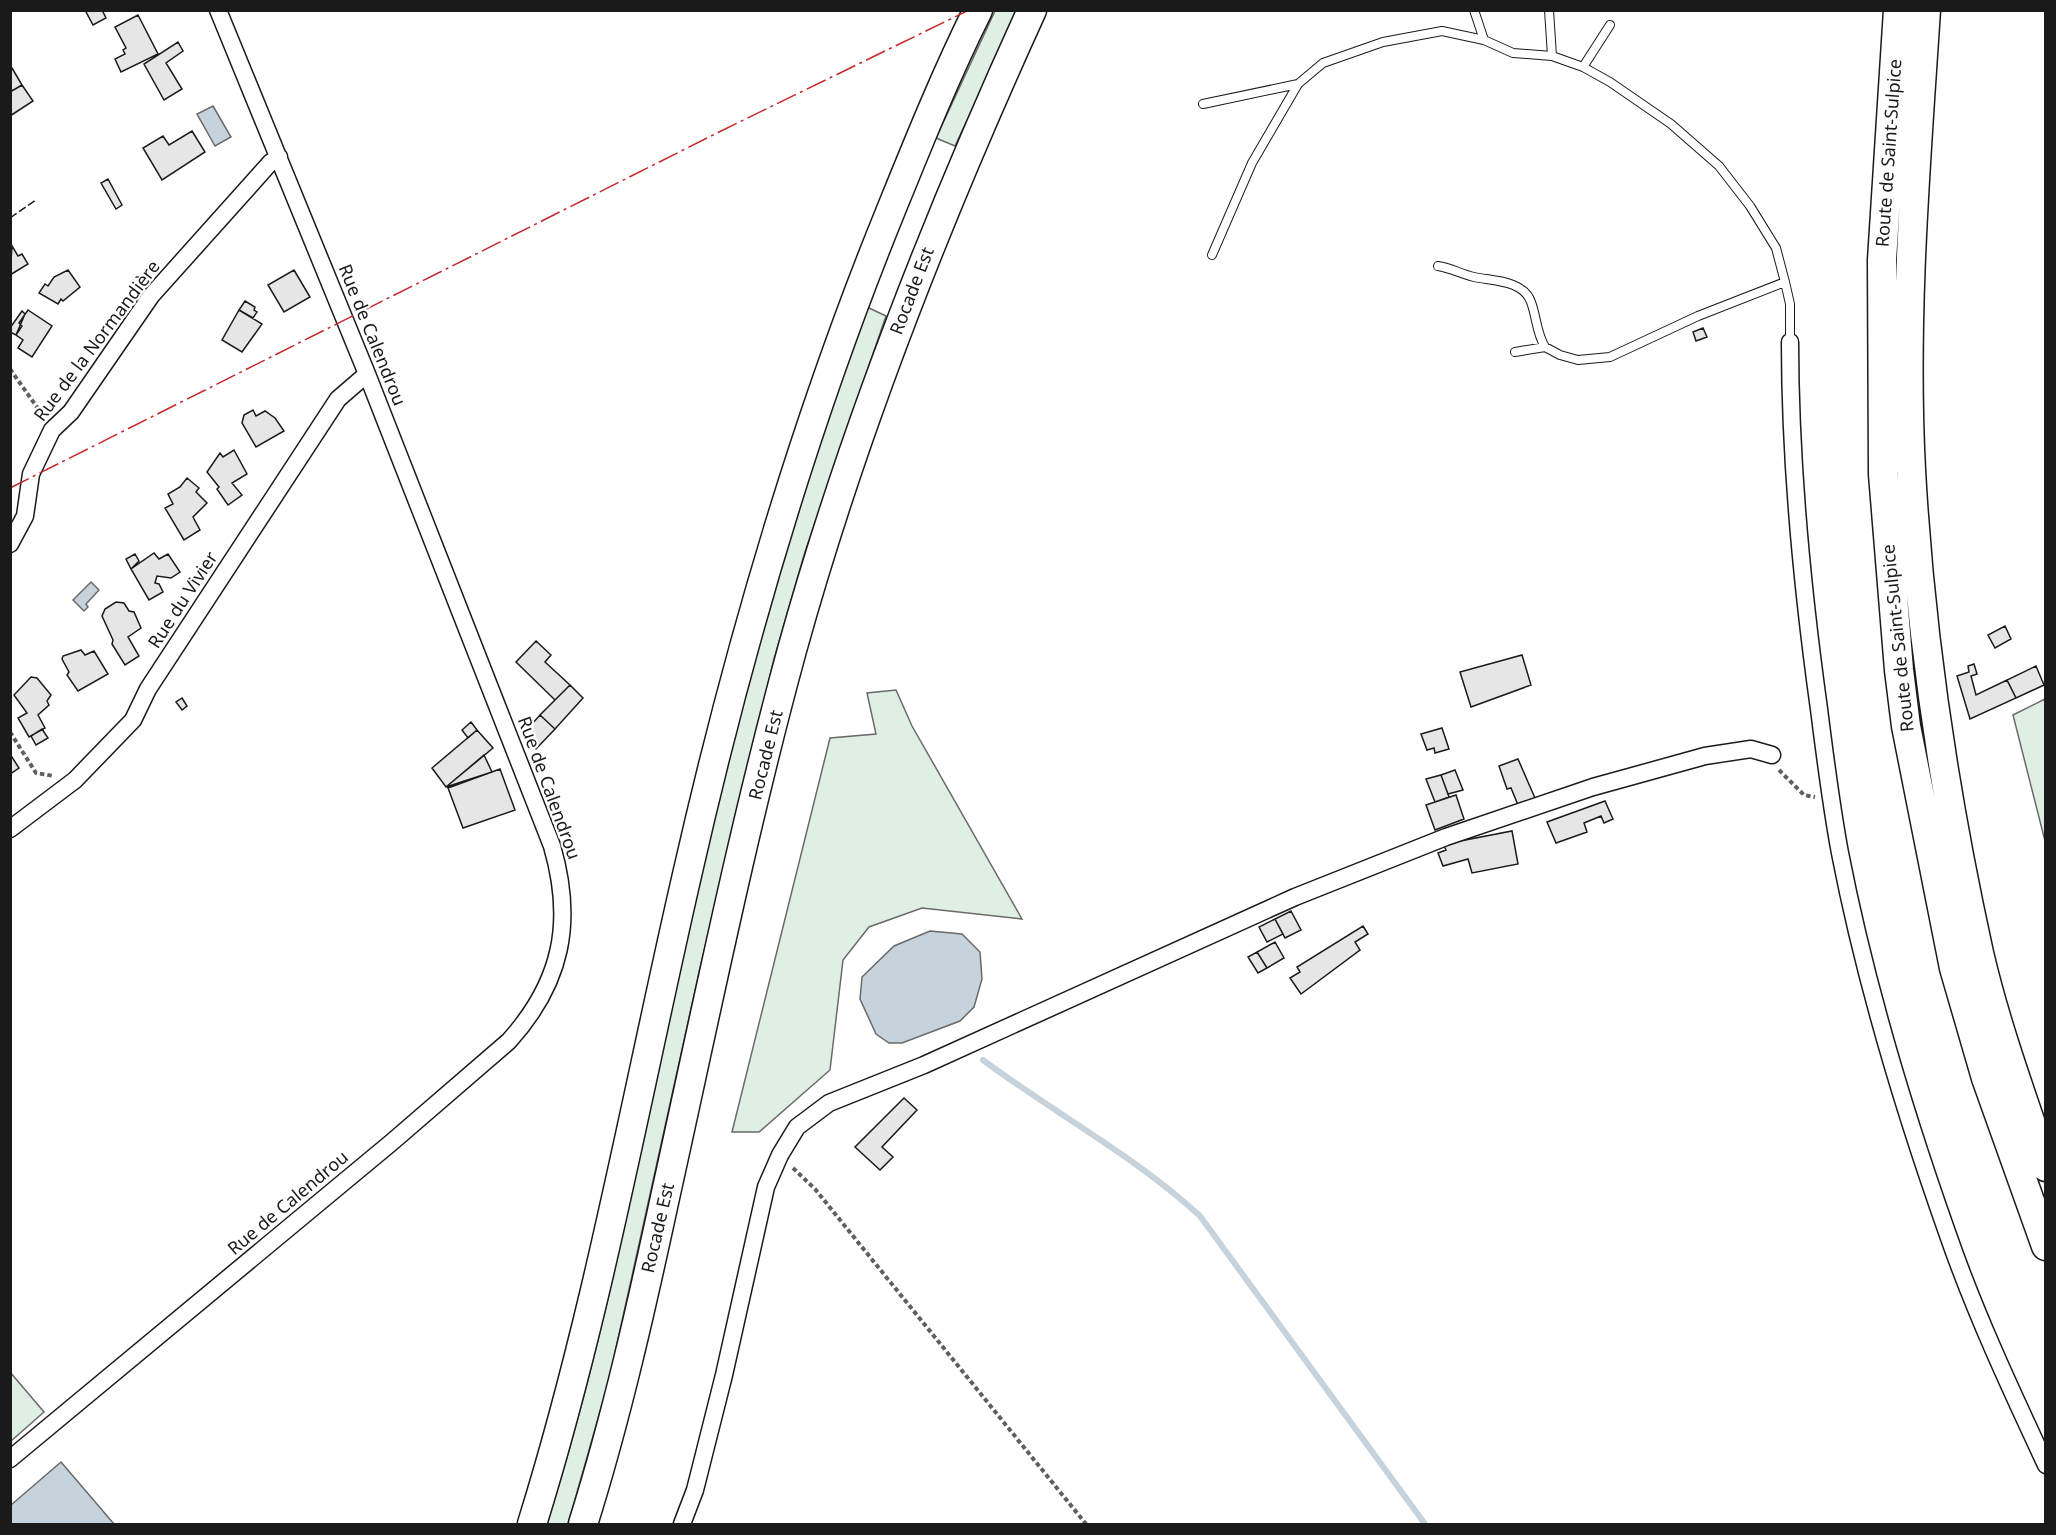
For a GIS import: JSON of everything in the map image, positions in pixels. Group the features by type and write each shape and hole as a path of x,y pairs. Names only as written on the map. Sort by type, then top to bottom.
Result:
{"highway":[{"path":"532,1524 573,1381 687,874 746,634 814,413 869,264 915,152 978,10"},
{"name":"Rocade Est","path":"583,1524 649,1273 760,778 792,652 824,543 863,421 909,297 956,180 1032,10"},
{"name":"Route de Saint-Sulpice","path":"1898,10 1882,272 1883,474 1899,670 1906,726 1954,968 1986,1078 2046,1246"},
{"name":"Route de Saint-Sulpice","path":"1926,10 1910,293 1911,468 1926,656 1934,721 1980,955 2012,1068 2046,1167"}],"street":[{"name":"Rue de Calendrou","path":"10,1459 487,1062 523,1025 553,974 562,934 564,911 559,871 552,846 367,374 218,10"},
{"name":"Rue de la Normandière","path":"10,544 25,516 31,474 52,430 71,412 151,296 270,163 279,157"},
{"path":"1790,342 1790,422 1799,545 1830,799 1841,856 1884,1037 1948,1236 1998,1361 2046,1466"},
{"name":"Rue du Vivier","path":"10,830 75,780 133,720 153,681 339,399 367,374"},
{"path":"682,1524 694,1490 724,1375 765,1188 780,1155 797,1127 829,1102 924,1065 1295,897 1446,837 1593,787 1705,756 1751,748 1772,755"}],"lane":[{"path":"1474,10 1484,40"},
{"path":"1550,10 1552,56"},
{"path":"1583,67 1610,25"},
{"path":"1212,255 1252,163 1298,84 1323,63 1383,42 1442,31 1484,40 1513,53 1552,56 1583,67 1671,124 1719,166 1750,206 1776,248 1790,304 1790,342"},
{"path":"1203,104 1298,84"},
{"path":"1438,266 1516,286 1525,292 1531,302 1539,337 1545,347 1560,355 1578,360 1610,357 1698,316 1785,282"},
{"path":"1515,352 1545,347"}],"path":[{"path":"10,369 52,430"},
{"path":"10,732 36,773 75,780"},
{"path":"1772,755 1779,771 1804,795 1830,799"},
{"path":"780,1155 815,1189 1086,1524"}],"green space":[{"path":"995,11 1019,11 955,146 936,138"},
{"path":"867,307 886,316 805,552 774,659 700,968 609,1380 568,1524 547,1524 568,1455 604,1316 694,905 751,672 800,498"},
{"path":"896,690 912,726 1022,919 922,908 869,927 843,960 830,1070 759,1132 732,1132 830,738 876,734 867,693"},
{"path":"2045,699 2045,841 2013,715"},
{"path":"10,1372 44,1412 11,1441 10,1441"}],"shaded area":[{"path":"213,106 231,137 215,146 197,114"},
{"path":"91,582 99,590 86,604 88,607 84,611 73,600"},
{"path":"930,931 962,934 980,952 982,979 974,1007 960,1021 902,1043 889,1043 876,1034 860,999 862,977 894,946"},
{"path":"61,1462 114,1524 11,1524 11,1505"}],"building":[{"path":"85,10 102,10 106,18 93,25"},
{"path":"138,15 158,54 121,72 115,59 125,54 123,50 126,48 115,27"},
{"path":"178,42 183,51 166,63 182,89 164,100 144,64"},
{"path":"12,68 22,85 10,92 10,69"},
{"path":"22,85 33,101 10,116 10,92"},
{"path":"192,131 205,152 162,180 143,148 163,136 169,145"},
{"path":"108,179 122,205 116,209 101,183"},
{"path":"12,246 18,256 22,254 28,264 10,275"},
{"path":"68,270 80,287 63,301 61,299 58,304 39,293 45,284 48,286 54,277"},
{"path":"294,270 310,297 284,312 268,285"},
{"path":"245,301 255,307 254,310 257,312 253,318 239,310"},
{"path":"28,310 52,326 32,357 18,348 23,340 16,335 22,326 19,323"},
{"path":"239,310 262,324 242,352 222,340"},
{"path":"22,311 25,314 16,335 10,332 10,328"},
{"path":"1703,328 1707,337 1696,341 1693,332"},
{"path":"253,410 256,416 265,411 275,418 284,431 256,447 242,423 244,415"},
{"path":"234,450 247,474 232,483 242,495 228,505 217,489 219,487 207,472 220,453 223,457"},
{"path":"187,478 199,488 196,492 207,503 193,517 200,530 184,540 165,508 173,504 168,494 180,487"},
{"path":"154,553 159,559 168,554 180,572 171,578 157,576 155,583 159,584 163,592 149,600 131,569"},
{"path":"135,554 139,561 131,569 126,559"},
{"path":"116,602 124,603 129,611 134,612 141,628 128,637 139,656 125,665 112,644 113,640 102,616 105,609"},
{"path":"2005,626 2011,639 1995,648 1988,635"},
{"path":"536,641 551,655 545,662 570,685 555,700 516,662"},
{"path":"81,650 85,655 94,651 108,674 78,691 67,675 69,672 62,659 63,656"},
{"path":"1522,655 1531,685 1471,707 1460,672"},
{"path":"1974,664 1977,674 1971,676 1976,695 2007,680 2016,698 1970,719 1957,676 1969,672 1968,666"},
{"path":"2036,666 2044,685 2016,698 2007,680"},
{"path":"31,677 37,678 51,695 47,701 49,705 38,715 45,728 29,737 18,718 27,713 14,695"},
{"path":"570,685 583,698 555,729 540,715"},
{"path":"182,698 187,706 182,710 176,702"},
{"path":"540,715 555,729 536,749 522,735"},
{"path":"471,722 477,730 468,738 462,730"},
{"path":"1442,728 1449,749 1435,753 1434,748 1427,750 1421,734"},
{"path":"42,729 48,738 36,745 31,736"},
{"path":"477,730 493,748 446,787 432,768"},
{"path":"10,754 19,768 10,774"},
{"path":"484,755 492,772 446,787"},
{"path":"1518,759 1535,798 1518,805 1511,788 1507,789 1499,766"},
{"path":"500,769 515,810 463,828 448,788"},
{"path":"1455,770 1463,790 1448,794 1441,775"},
{"path":"1441,775 1449,797 1435,802 1426,779"},
{"path":"1456,795 1464,819 1435,830 1426,805"},
{"path":"1605,801 1613,819 1604,823 1601,816 1584,823 1587,832 1556,843 1547,822"},
{"path":"1512,831 1518,864 1472,873 1468,859 1443,866 1438,853 1446,850 1444,846"},
{"path":"1291,911 1301,930 1285,938 1275,919"},
{"path":"1275,919 1283,934 1267,942 1259,927"},
{"path":"1363,926 1368,934 1355,942 1360,950 1301,994 1290,978 1300,972 1297,967"},
{"path":"1275,942 1284,958 1267,968 1257,952"},
{"path":"1257,952 1267,968 1258,973 1248,957"},
{"path":"904,1098 917,1110 882,1147 893,1157 880,1170 855,1147"}],"waterway":[{"path":"983,1060 1149,1174 1200,1216 1425,1524"}],"fence":[{"path":"10,218 36,200"}],"power":[{"path":"10,488 719,132 969,10"}]}
